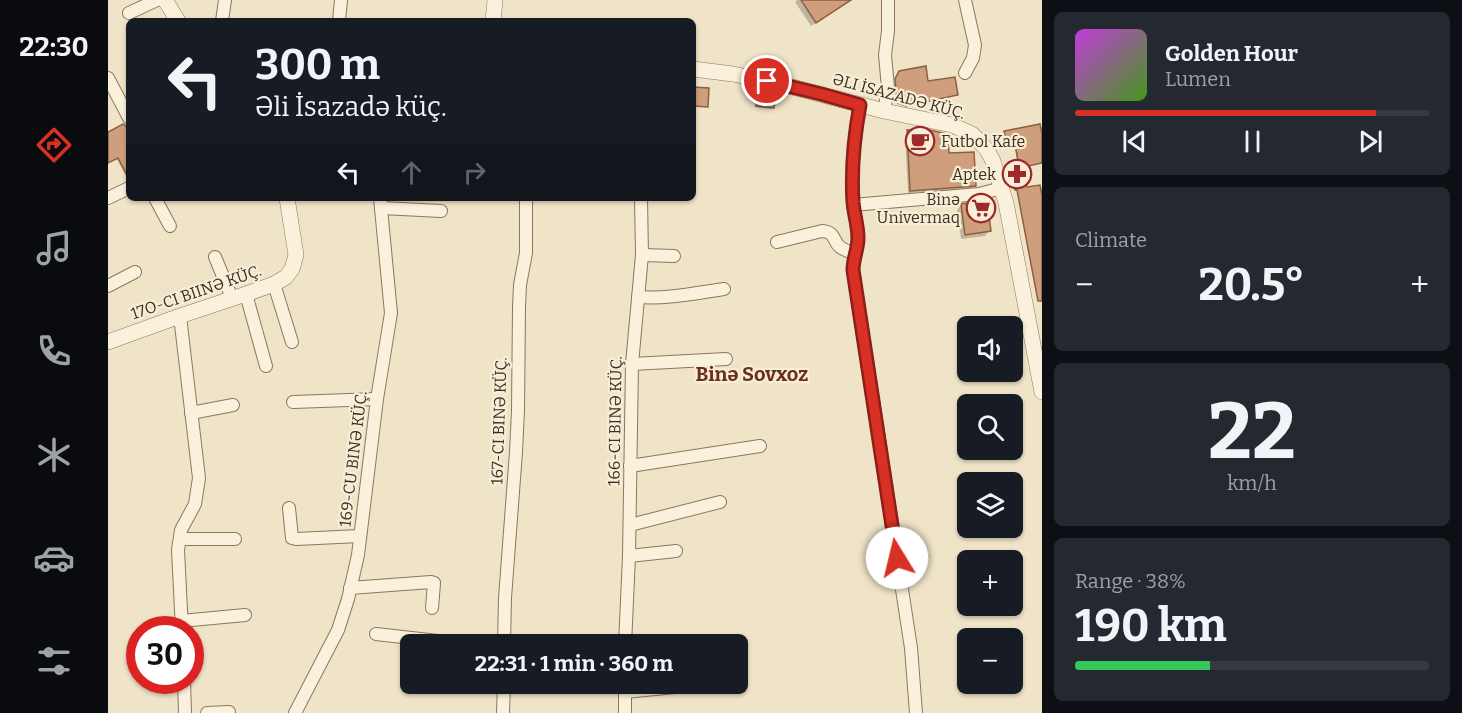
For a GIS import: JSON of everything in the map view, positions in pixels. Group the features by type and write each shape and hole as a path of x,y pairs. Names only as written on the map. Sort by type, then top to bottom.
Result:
{"street":[{"path":"129,13 157,0"},
{"path":"165,0 176,18"},
{"path":"222,18 225,0"},
{"path":"339,18 341,0"},
{"path":"493,18 495,0"},
{"path":"884,111 888,88 885,55 888,0"},
{"path":"965,0 975,45 973,58 965,73"},
{"name":"ƏLI İSAZADƏ KÜÇ.","path":"696,69 781,84 884,111 952,125 972,134 987,150 998,173 1011,225 1042,392"},
{"path":"108,78 126,112"},
{"path":"860,105 853,154 853,205 858,241 853,270 911,648 916,713"},
{"path":"108,198 126,189"},
{"path":"853,205 979,194 1002,189"},
{"path":"157,201 170,226"},
{"name":"17O-CI BIINƏ KÜÇ.","path":"108,342 274,284 289,274 296,259 288,201"},
{"name":"167-CI BINƏ KÜÇ.","path":"504,634 516,452 519,307 520,285 526,253 526,201"},
{"path":"626,634 630,556 632,364 642,255 641,201"},
{"path":"381,203 441,211"},
{"name":"169-CU BINƏ KÜÇ.","path":"295,713 338,630 350,588 360,536 377,399 391,313 381,203"},
{"path":"777,242 828,231 839,246 855,254"},
{"path":"642,255 674,256"},
{"path":"215,257 239,296 266,366"},
{"path":"108,286 135,272"},
{"path":"274,284 292,342"},
{"path":"638,297 656,298 724,289"},
{"path":"180,316 199,478 195,504 181,530 178,550 182,616"},
{"path":"632,364 726,359"},
{"path":"293,402 377,399"},
{"path":"191,413 233,405"},
{"path":"630,466 760,446"},
{"path":"630,525 720,502"},
{"path":"289,508 292,538 360,536"},
{"path":"180,539 235,539"},
{"path":"630,556 676,551"},
{"path":"350,588 431,582 434,583 432,608"},
{"path":"204,622 245,615"},
{"path":"375,634 400,637"},
{"path":"184,694 185,713"},
{"path":"503,713 504,694"},
{"path":"625,694 625,713"},
{"path":"207,713 230,712"}],"building":[{"path":"801,0 851,0 816,23"},
{"path":"926,66 928,81 955,77 958,95 906,106 897,103 895,79 899,71"},
{"path":"696,87 709,88 708,107 696,106"},
{"path":"757,91 776,93 774,108 756,106"},
{"path":"123,124 126,126 126,173 118,158 108,163 108,132"},
{"path":"1040,124 1042,163 1023,167 1027,187 1040,185 1042,195 1042,301 1038,301 1010,163 1018,161 1015,144 1007,146 1004,131"},
{"path":"925,129 948,134 949,153 974,152 976,186 910,191 907,130"},
{"path":"987,201 991,231 965,235 961,204"}],"place":[{"name":"Futbol Kafe","path":"920,141"},
{"name":"Aptek","path":"1017,174"},
{"name":"Binə Univermaq","path":"981,208"}],"district":[{"name":"Binə Sovxoz","path":"752,374"}],"route":[{"path":"767,81 860,105 853,154 853,205 858,241 853,270 897,558"}]}
